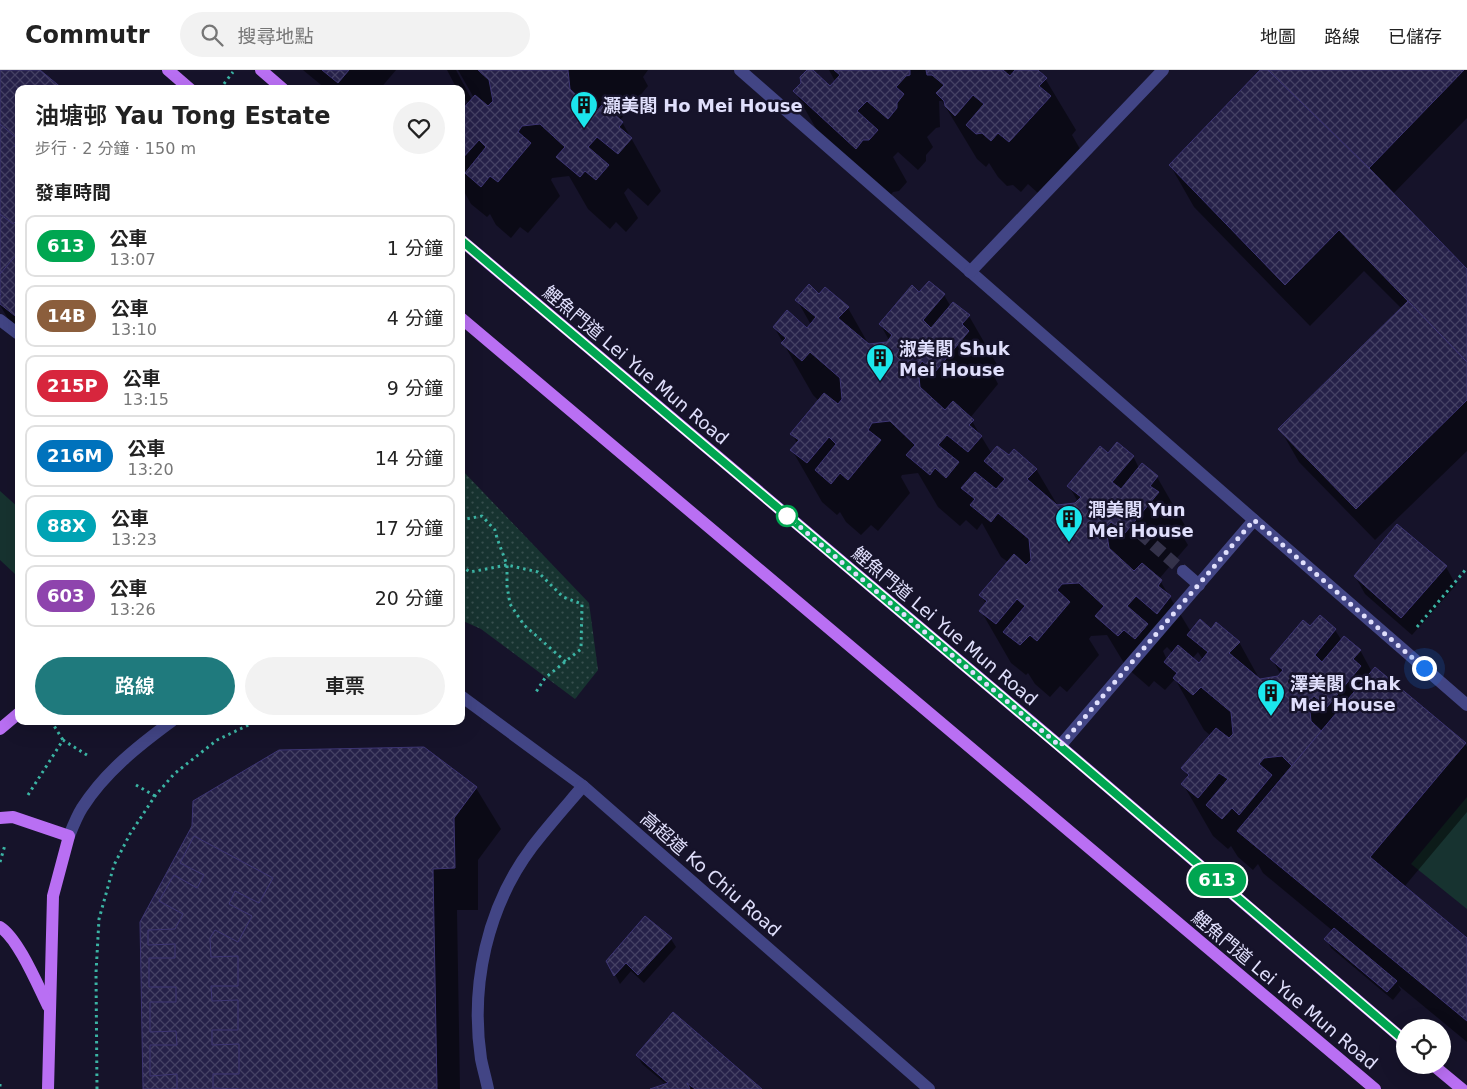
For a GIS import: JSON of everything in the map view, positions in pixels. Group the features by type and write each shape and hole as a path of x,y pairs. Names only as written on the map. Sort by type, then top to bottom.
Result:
{"main road":[{"path":"168,70 185,85"},
{"path":"261,70 278,85"},
{"name":"鯉魚門道 Lei Yue Mun Road","path":"465,243 1060,746 1396,1033"},
{"name":"鯉魚門道 Lei Yue Mun Road","path":"465,321 1376,1089"},
{"path":"0,730 15,717"},
{"path":"0,818 13,817 69,836 52,896 48,1089"},
{"path":"0,926 22,954 49,1008"},
{"path":"1444,1074 1462,1089"}],"street":[{"path":"740,70 1467,705"},
{"path":"970,272 1163,70"},
{"path":"0,320 15,331"},
{"path":"1060,746 1254,520"},
{"path":"1183,571 1199,585"},
{"name":"高超道 Ko Chiu Road","path":"465,699 583,786 929,1089"},
{"path":"69,836 82,808 112,770 142,742 166,725"},
{"path":"488,1089 481,1060 478,1024 479,986 485,949 493,922 512,879 532,847 583,786"}],"path":[{"path":"223,85 235,70"},
{"path":"465,519 482,516 495,530 507,565 507,586 510,604 524,625 566,662"},
{"path":"465,569 470,572 507,565 538,572 563,597 582,604 581,650 545,678 536,692"},
{"path":"1415,628 1467,568"},
{"path":"54,725 63,740"},
{"path":"97,1089 96,973 99,919 114,865 130,834 155,796 174,774 217,740 249,725"},
{"path":"0,1084 0,1089"}],"green space":[{"path":"465,473 589,603 598,670 575,699 481,629 465,622"},
{"path":"0,491 15,504 15,574 0,560"},
{"path":"1467,797 1467,909 1411,864"}],"building":[{"path":"0,70 40,70 58,85 15,85 15,299 0,287"},
{"path":"322,70 349,70 338,83"},
{"name":"灝美閣 Ho Mei House","path":"478,70 568,70 570,89 595,113 603,104 623,122 619,127 632,138 618,154 597,137 588,147 609,165 596,180 585,171 580,177 556,157 565,147 540,124 522,126 518,132 531,143 498,182 490,176 481,187 465,173 486,147 479,140 465,156 465,106 475,95 488,106 493,101 489,80"},
{"path":"807,70 813,70 830,86 840,75 834,70 910,70 910,75 906,76 896,87 904,94 897,103 897,108 888,119 867,101 857,111 878,130 869,140 863,140 856,149 793,91 801,83 800,77"},
{"path":"926,70 1003,70 1010,76 1015,70 1038,70 1047,78 1039,86 1051,96 1009,142 998,133 991,141 982,133 976,134 966,125 984,104 973,95 955,116 936,93 944,85 932,75 927,75"},
{"path":"1260,70 1268,70 1369,168 1467,269 1467,362 1339,230 1285,285 1169,165"},
{"path":"1268,70 1464,70 1369,168"},
{"path":"0,124 15,137 15,222 13,224 0,214"},
{"path":"15,256 15,316 0,304 0,274"},
{"name":"淑美閣 Shuk Mei House","path":"929,281 945,294 923,320 931,328 953,302 970,315 962,324 969,331 935,372 922,361 918,367 920,387 945,410 953,401 974,420 969,425 982,436 968,452 947,435 938,445 959,462 946,478 935,468 930,475 906,455 915,445 890,421 872,423 868,430 881,440 848,480 840,473 831,484 815,470 836,444 829,437 807,463 790,450 799,440 790,434 824,393 838,404 842,399 840,378 810,352 802,361 781,343 786,338 773,327 787,310 807,328 816,317 795,300 809,284 819,294 825,287 849,307 838,318 869,344 887,342 892,335 879,324 912,285 919,292"},
{"path":"1408,301 1467,362 1467,400 1356,509 1278,429"},
{"name":"潤美閣 Yun Mei House","path":"1117,442 1134,456 1112,482 1121,489 1142,463 1158,476 1150,486 1159,492 1125,533 1111,522 1106,528 1109,548 1134,571 1142,563 1162,580 1158,586 1171,596 1157,614 1136,596 1127,606 1148,624 1135,639 1124,630 1118,636 1095,616 1104,606 1079,583 1062,584 1057,590 1070,602 1037,641 1030,635 1020,645 1003,632 1025,606 1017,599 996,624 979,611 987,601 979,595 1014,554 1026,565 1031,560 1029,539 998,513 991,522 970,505 975,499 961,488 975,472 996,489 1005,479 984,461 997,446 1009,455 1014,449 1037,469 1027,479 1057,505 1075,503 1081,497 1067,486 1100,446 1108,453"},
{"path":"1397,524 1447,566 1401,618 1354,576"},
{"name":"澤美閣 Chak Mei House","path":"1320,615 1336,629 1315,655 1322,662 1344,636 1361,650 1353,659 1361,666 1327,707 1314,696 1309,702 1311,721 1336,745 1344,737 1365,754 1360,760 1373,770 1359,787 1338,770 1330,780 1351,797 1337,813 1326,804 1321,810 1297,790 1306,780 1282,756 1264,758 1259,764 1272,775 1239,815 1232,808 1222,819 1206,805 1228,779 1219,773 1198,798 1181,784 1189,775 1181,768 1216,728 1229,738 1233,734 1231,712 1201,687 1193,695 1173,678 1177,673 1164,662 1178,645 1199,663 1208,652 1187,635 1200,619 1211,629 1216,622 1240,642 1229,653 1260,679 1278,676 1283,670 1270,659 1303,620 1310,626"},
{"path":"1375,667 1466,743 1370,857 1467,938 1467,1021 1237,831"},
{"path":"424,747 477,787 454,818 455,868 433,869 437,1089 143,1089 140,922 192,826 193,801 279,750"},
{"path":"194,836 273,878 259,903 235,891 229,904 252,916 238,942 215,930 210,938 211,957 238,956 238,986 211,986 212,1001 238,1000 238,1030 212,1030 212,1045 239,1044 239,1074 213,1074 213,1088 239,1089 177,1089 177,1074 150,1076 150,1045 177,1045 176,1031 150,1032 150,1002 176,1002 176,987 149,987 149,958 175,958 175,944 148,945 148,930 175,929 183,914 159,901 174,875 197,888 204,875 180,863"},
{"path":"645,916 672,938 638,975 626,963 614,976 606,961"},
{"path":"1334,928 1397,981 1387,992 1324,939"},
{"path":"673,1012 762,1089 695,1089 687,1083 690,1089 650,1089 668,1083 636,1055"}],"tunnel":[{"path":"1140,533 1183,571"}],"bus line":[{"name":"613","path":"465,243 1396,1033"}],"place":[{"name":"灝美閣 Ho Mei House","path":"584,129"},
{"name":"淑美閣 Shuk Mei House","path":"880,382"},
{"name":"潤美閣 Yun Mei House","path":"1069,543"},
{"name":"澤美閣 Chak Mei House","path":"1271,717"}],"route":[{"path":"787,516 1060,746 1254,520 1424,668"}]}
